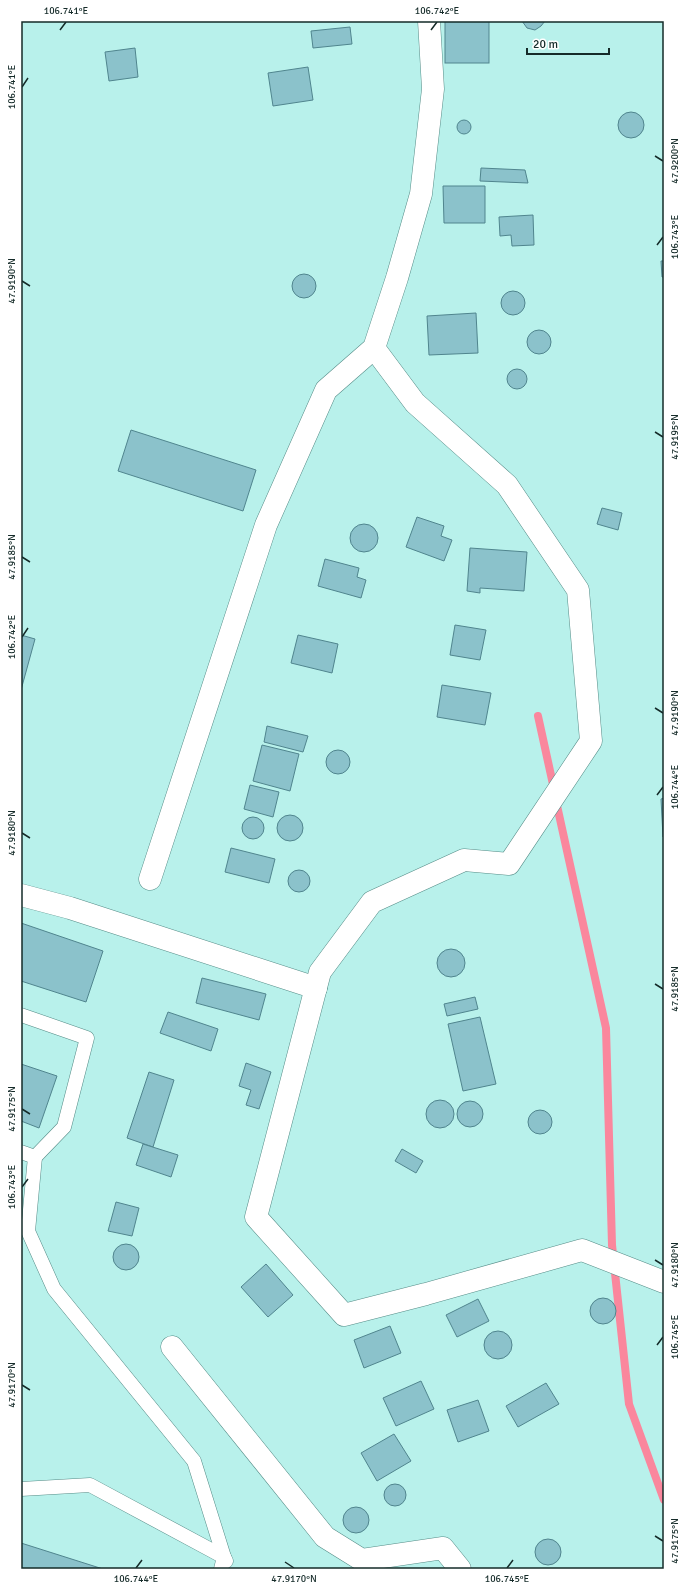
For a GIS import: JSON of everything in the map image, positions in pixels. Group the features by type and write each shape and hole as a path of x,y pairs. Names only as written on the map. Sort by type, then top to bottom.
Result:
{"street":[{"path":"150,879 266,525 326,390 374,348 397,278 421,194 433,89 429,21"},
{"path":"374,348 415,402 506,485 578,590 591,741 509,864 464,860 372,902 320,972 256,1217 344,1314 426,1294 582,1250 664,1282"},
{"path":"21,895 70,908 316,988"},
{"path":"172,1347 325,1537 362,1560 443,1548 460,1569"}],"lane":[{"path":"21,1015 87,1038 64,1127 35,1158 28,1231 54,1289 194,1461 223,1563"},
{"path":"21,1152 35,1158"},
{"path":"21,1489 90,1485 231,1569"}],"building":[{"path":"445,21 489,21 489,63 445,63"},
{"path":"522,21 545,21 535,30 527,28"},
{"path":"350,27 352,44 313,48 311,31"},
{"path":"135,48 138,77 109,81 105,52"},
{"path":"308,67 313,100 273,106 268,73"},
{"path":"631,112 640,116 644,125 640,134 631,138 622,134 618,125 622,116"},
{"path":"464,120 469,122 471,127 469,132 464,134 459,132 457,127 459,122"},
{"path":"481,168 525,170 528,183 480,181"},
{"path":"443,186 485,186 485,223 444,223"},
{"path":"533,215 534,245 512,246 511,235 500,236 499,217"},
{"path":"661,261 664,261 664,277 662,277"},
{"path":"304,274 313,277 316,286 313,295 304,298 295,295 292,286 295,277"},
{"path":"513,291 522,294 525,303 522,312 513,315 504,312 501,303 504,294"},
{"path":"476,313 478,353 429,355 427,316"},
{"path":"539,330 547,334 551,342 547,350 539,354 531,350 527,342 531,334"},
{"path":"513,369 521,369 527,375 527,383 521,389 513,389 507,383 507,375"},
{"path":"131,430 256,470 243,511 118,471"},
{"path":"602,508 622,513 618,530 597,524"},
{"path":"417,517 444,526 441,536 452,540 444,561 406,547"},
{"path":"364,524 374,528 378,538 374,548 364,552 354,548 350,538 354,528"},
{"path":"470,548 527,552 524,591 480,588 480,593 467,591"},
{"path":"325,559 359,568 357,577 366,580 361,598 318,586"},
{"path":"455,625 486,630 480,660 450,655"},
{"path":"21,635 35,639 21,690"},
{"path":"298,635 338,644 332,673 291,663"},
{"path":"442,685 491,693 485,725 437,717"},
{"path":"267,726 308,736 303,752 264,742"},
{"path":"262,745 299,754 290,791 253,781"},
{"path":"338,750 343,751 349,757 349,767 343,773 338,774 333,773 327,767 326,762 327,757 333,751"},
{"path":"250,785 279,792 273,817 244,809"},
{"path":"664,798 664,837 663,837 661,799"},
{"path":"290,815 299,819 303,828 299,837 290,841 281,837 277,828 281,819"},
{"path":"253,817 261,820 264,828 261,836 253,839 245,836 242,828 245,820"},
{"path":"231,848 275,859 269,883 225,872"},
{"path":"299,870 307,873 310,881 307,889 299,892 291,889 288,881 291,873"},
{"path":"21,923 103,951 86,1002 21,981"},
{"path":"451,949 461,953 465,963 461,973 451,977 441,973 437,963 441,953"},
{"path":"202,978 266,994 259,1020 196,1003"},
{"path":"475,997 478,1009 447,1016 444,1004"},
{"path":"168,1012 218,1029 211,1051 160,1033"},
{"path":"480,1017 496,1084 463,1091 448,1024"},
{"path":"246,1063 271,1072 259,1109 246,1105 251,1090 239,1086"},
{"path":"21,1064 57,1076 39,1128 21,1121"},
{"path":"149,1072 174,1080 153,1147 127,1138"},
{"path":"440,1100 450,1104 454,1114 450,1124 440,1128 430,1124 426,1114 430,1104"},
{"path":"470,1101 479,1105 483,1114 479,1123 470,1127 461,1123 457,1114 461,1105"},
{"path":"540,1110 549,1113 552,1122 549,1131 540,1134 531,1131 528,1122 531,1113"},
{"path":"143,1144 178,1155 171,1177 136,1165"},
{"path":"402,1149 423,1161 416,1173 395,1161"},
{"path":"116,1202 139,1208 132,1236 108,1231"},
{"path":"126,1244 135,1248 139,1257 135,1266 126,1270 117,1266 113,1257 117,1248"},
{"path":"266,1264 293,1295 268,1317 241,1287"},
{"path":"603,1298 612,1302 616,1311 612,1320 603,1324 594,1320 590,1311 594,1302"},
{"path":"478,1299 489,1321 457,1337 446,1315"},
{"path":"390,1326 401,1353 364,1368 354,1340"},
{"path":"498,1331 508,1335 512,1345 508,1355 498,1359 488,1355 484,1345 488,1335"},
{"path":"421,1381 434,1409 396,1426 383,1398"},
{"path":"546,1383 559,1404 518,1427 506,1406"},
{"path":"478,1400 489,1431 458,1442 447,1410"},
{"path":"394,1434 411,1461 377,1481 361,1453"},
{"path":"395,1484 403,1487 406,1495 403,1503 395,1506 387,1503 384,1495 387,1487"},
{"path":"356,1507 365,1511 369,1520 365,1529 356,1533 347,1529 343,1520 347,1511"},
{"path":"548,1539 557,1543 561,1552 557,1561 548,1565 539,1561 535,1552 539,1543"},
{"path":"21,1543 103,1569 21,1569"}],"waterway":[{"path":"538,716 554,789"},
{"path":"556,801 606,1028 612,1245 629,1404 664,1500"}]}
